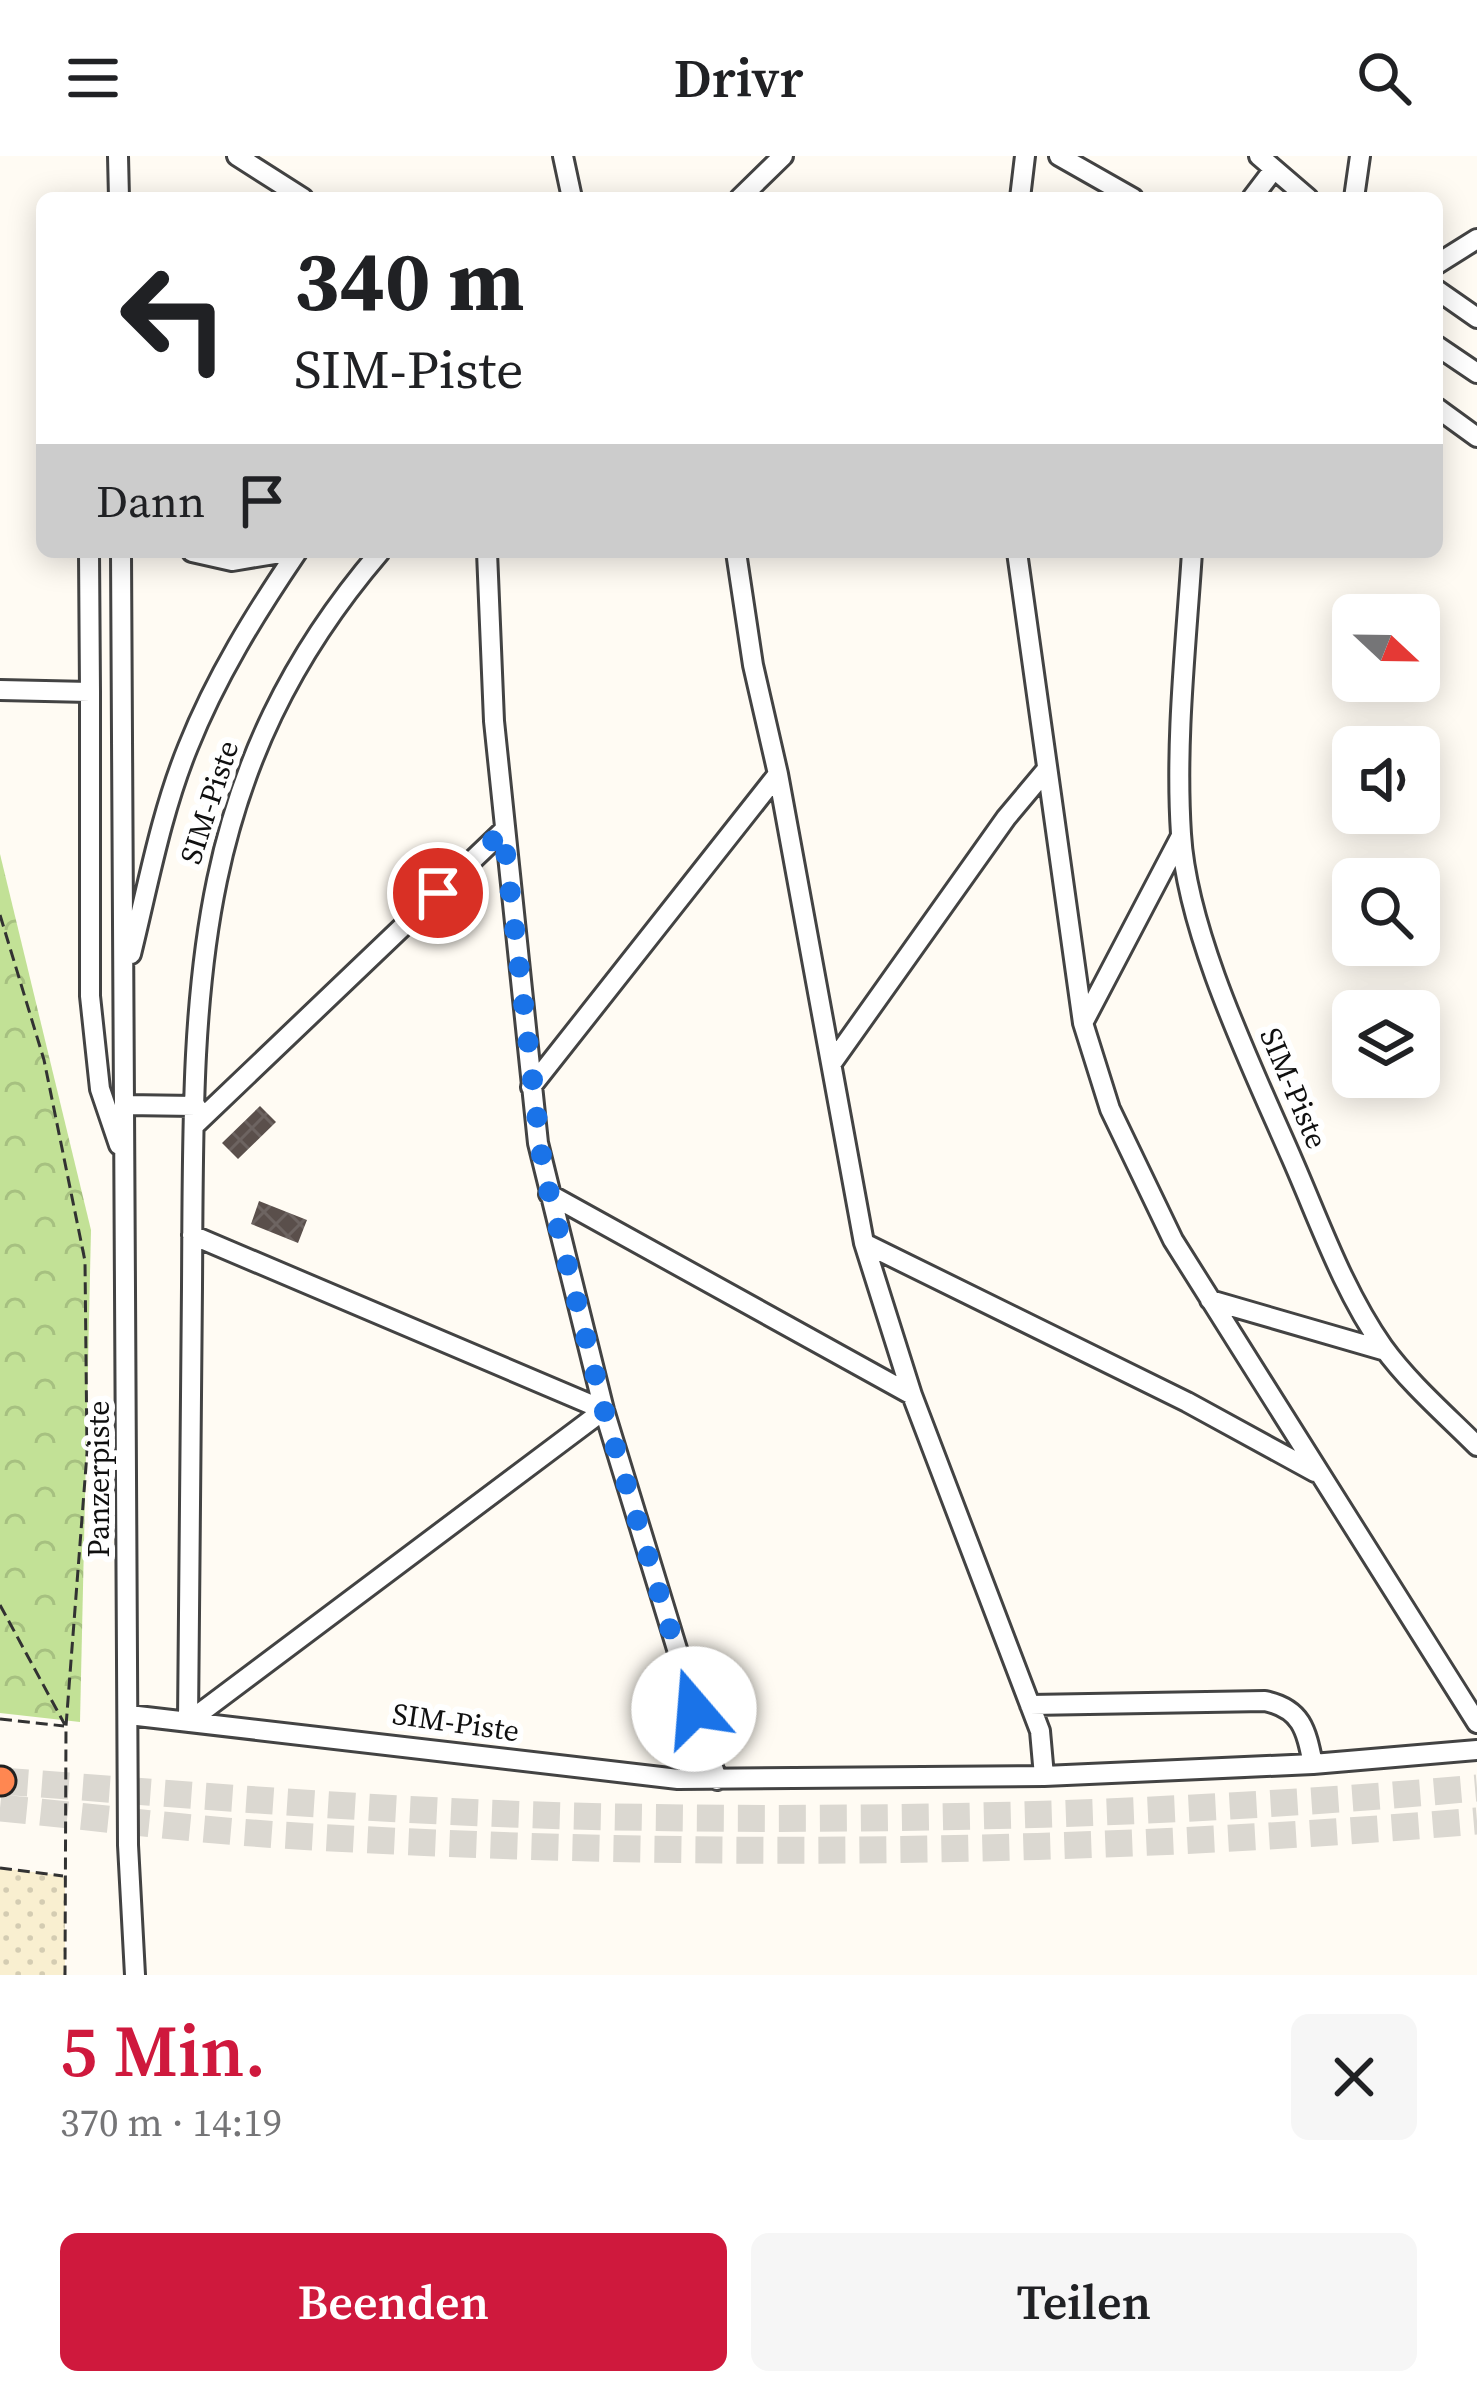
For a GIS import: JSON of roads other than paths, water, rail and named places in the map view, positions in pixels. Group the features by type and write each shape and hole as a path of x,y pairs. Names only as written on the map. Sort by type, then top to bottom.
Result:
{"street":[{"path":"118,156 118,192"},
{"path":"237,156 292,192"},
{"path":"563,156 571,192"},
{"path":"746,192 783,156"},
{"path":"1021,192 1025,156"},
{"path":"1060,156 1122,192"},
{"path":"1355,192 1360,156"},
{"path":"1254,192 1266,162 1301,192"},
{"path":"265,192 273,181"},
{"path":"1443,260 1477,239"},
{"path":"1443,294 1477,318"},
{"path":"1443,350 1477,373"},
{"path":"1443,412 1477,437"},
{"path":"89,558 91,996 100,1088 125,1165"},
{"name":"Panzerpiste","path":"122,558 128,1845 135,1975"},
{"path":"219,558 250,558"},
{"name":"Panzerpiste","path":"124,982 162,828 187,750 248,625 293,558"},
{"name":"SIM-Piste","path":"188,1723 192,1235 204,937 235,804 287,683 319,629 375,558"},
{"path":"487,558 503,831 531,1087 549,1194 604,1410 717,1780"},
{"path":"737,558 753,665 778,774 864,1243 912,1395 1030,1705 1042,1744 1044,1776"},
{"path":"1018,558 1083,1023 1109,1109 1173,1240 1477,1723"},
{"name":"SIM-Piste","path":"1192,558 1180,752 1181,836 1191,893 1237,1031 1344,1279 1386,1352 1477,1446"},
{"path":"0,690 90,692"},
{"path":"832,1064 1006,818 1047,769"},
{"path":"531,1087 778,774"},
{"path":"124,1105 196,1115 503,831"},
{"name":"SIM-Piste","path":"1083,1023 1181,836"},
{"path":"549,1194 912,1395"},
{"path":"192,1235 604,1410"},
{"path":"864,1243 1187,1402 1320,1474"},
{"name":"SIM-Piste","path":"1210,1300 1386,1352"},
{"path":"188,1723 604,1410"},
{"path":"1030,1705 1265,1701 1299,1715 1313,1764"},
{"name":"SIM-Piste","path":"129,1715 416,1746 604,1773 717,1780 1044,1776 1313,1764 1477,1750"}],"tunnel":[{"path":"1,1781 428,1810 684,1818 1138,1811 1477,1788"},
{"path":"0,1808 280,1835 729,1850 1029,1847 1477,1821"}]}
